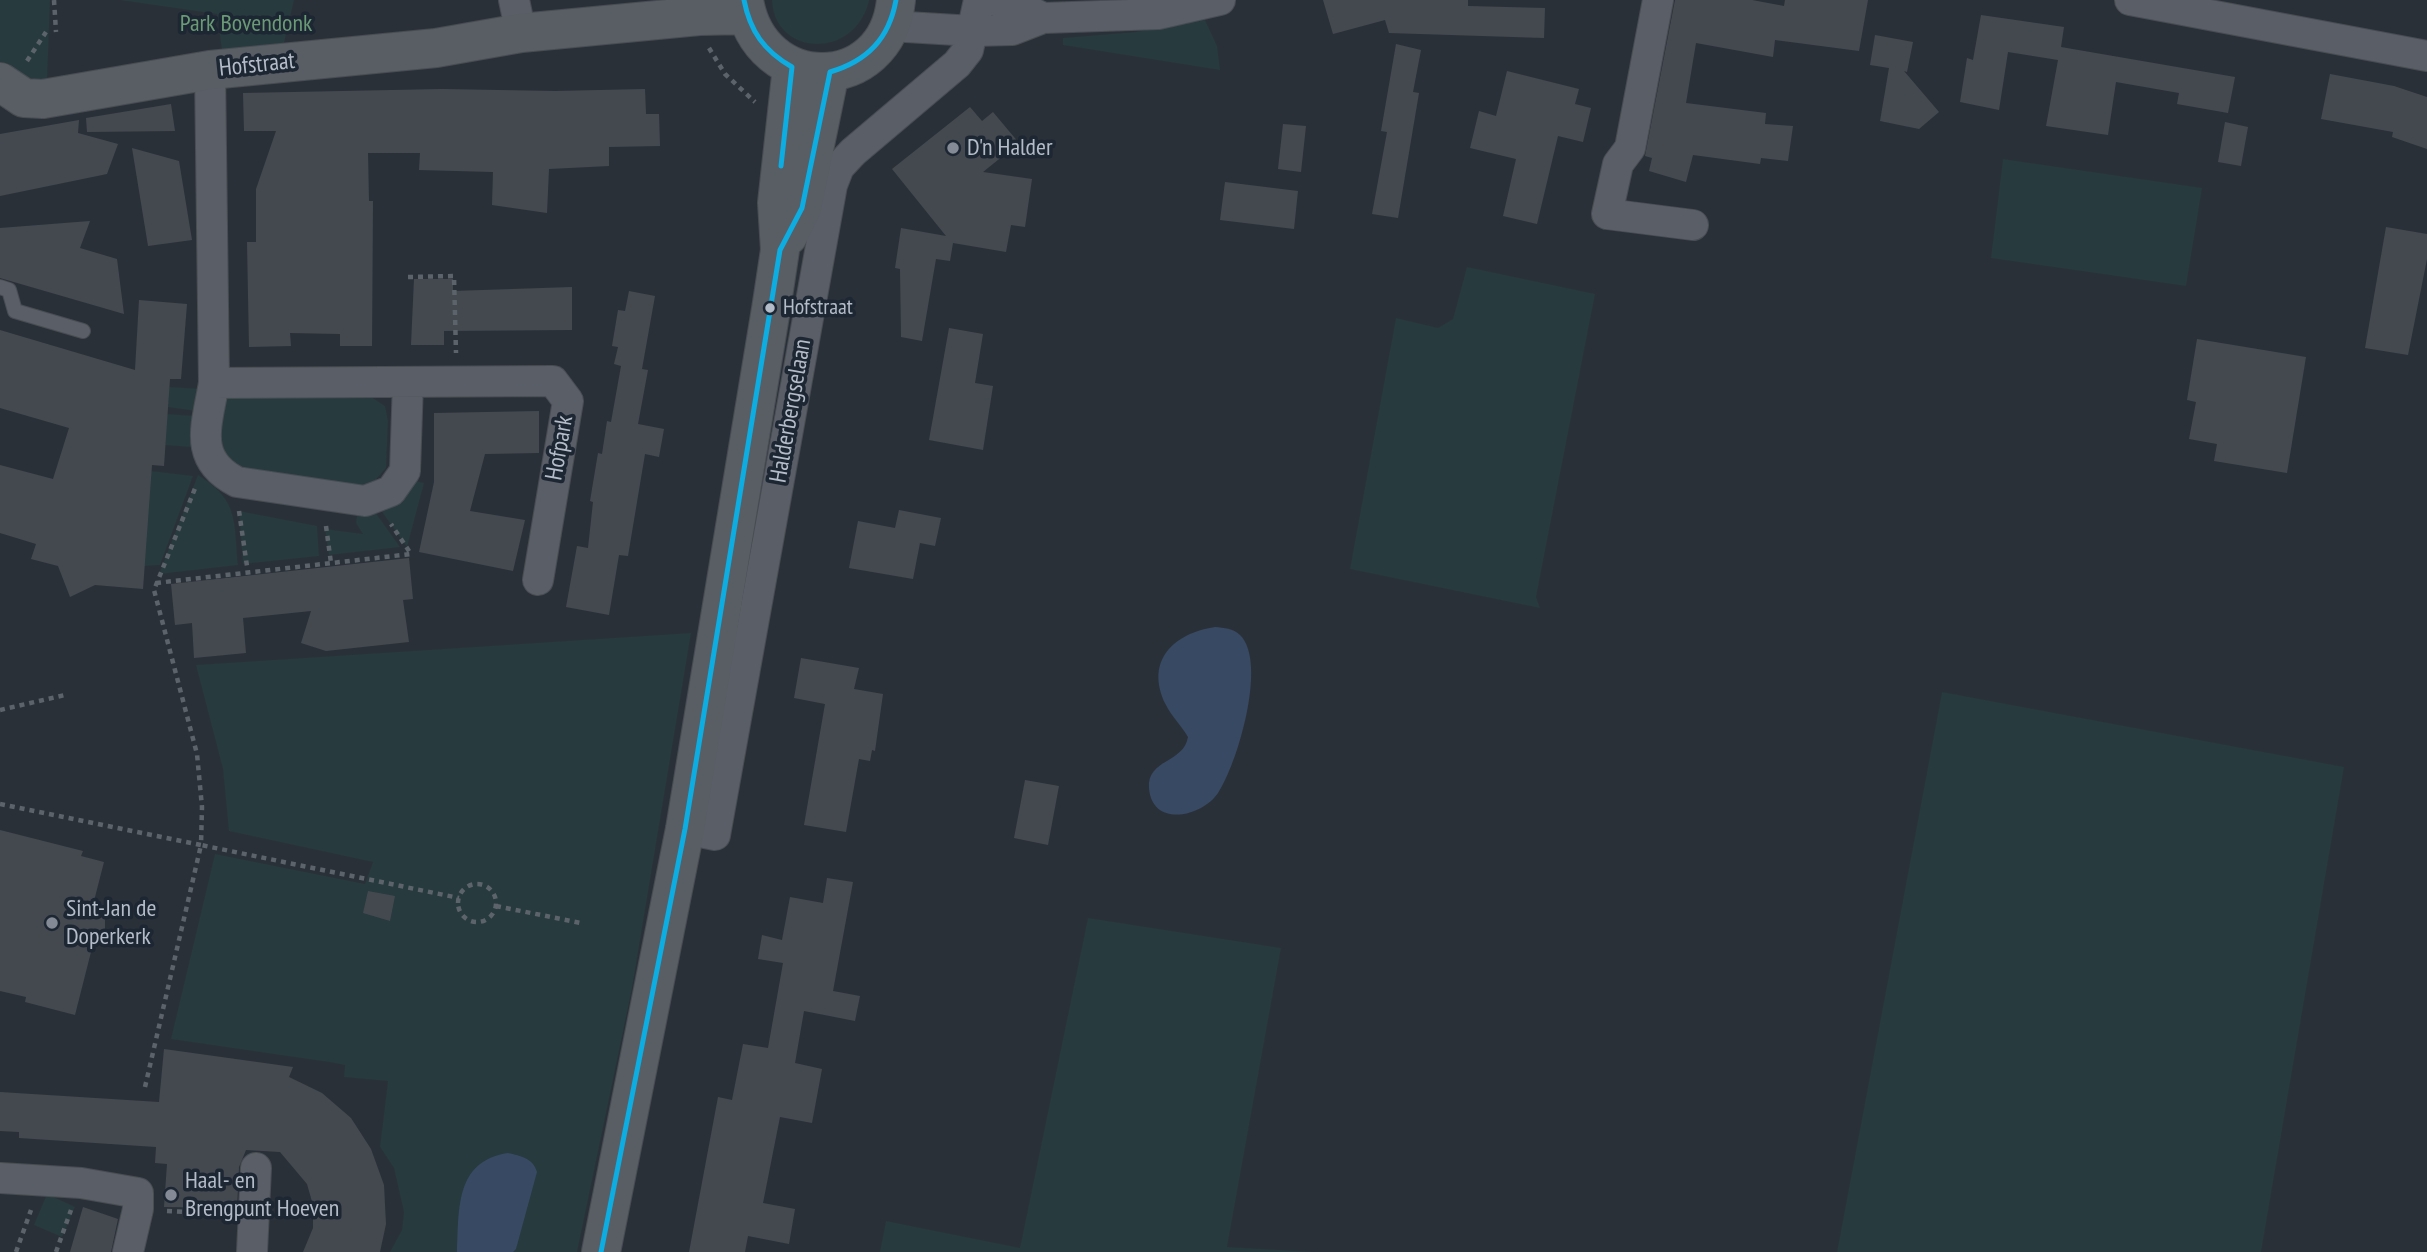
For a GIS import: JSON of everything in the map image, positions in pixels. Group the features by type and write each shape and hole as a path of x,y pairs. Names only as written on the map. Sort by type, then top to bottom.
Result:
{"main road":[{"name":"Hofstraat","path":"0,82 24,98 43,99 210,70 436,48 517,17 613,0"},
{"name":"Hofstraat","path":"517,17 699,16 745,8"},
{"path":"745,8 763,47 792,68 809,72 830,72 860,61 874,50 893,13"},
{"name":"Halderbergselaan","path":"601,1252 685,829 780,250 778,203 792,68"},
{"name":"Halderbergselaan","path":"780,250 802,208 830,72"}],"street":[{"path":"893,13 980,11 1012,30 1043,18 1159,15 1220,0"},
{"path":"1658,0 1630,148 1618,164 1607,214 1693,225"},
{"path":"2130,0 2427,56"},
{"name":"Halderbergselaan","path":"685,829 715,835 832,185 839,167 853,152 957,64 968,50 980,11"},
{"path":"210,70 214,383 206,429 218,467 237,482 365,501 391,491 405,471 408,382"},
{"name":"Hofpark","path":"214,383 552,380 568,401 538,580"},
{"path":"252,1252 256,1168"},
{"path":"0,1178 81,1183 138,1193 138,1209 128,1252"}],"lane":[{"path":"0,287 9,290 15,311 83,331"}],"path":[{"path":"54,0 56,32"},
{"path":"408,277 454,276 457,382"},
{"path":"218,467 242,517 248,573"},
{"path":"145,1087 201,845 202,807 197,754 153,590 218,467"},
{"path":"156,583 411,554 372,498"},
{"path":"0,710 65,695"},
{"path":"0,804 459,898"},
{"path":"478,884 489,888 496,906 490,916 474,921 463,915 459,898 465,887 478,884"},
{"path":"496,906 581,923"},
{"path":"16,1252 30,1217 34,1180"},
{"path":"56,1252 81,1183"},
{"path":"138,1209 253,1216"}],"green space":[{"path":"0,0 50,0 47,81 0,73"},
{"name":"Park Bovendonk","path":"120,0 294,0 283,47 222,50 217,14"},
{"path":"772,0 869,1 861,20 848,34 832,42 816,44 800,41 786,32 776,19"},
{"path":"1205,20 1217,46 1220,70 1063,45 1063,38 1136,32"},
{"path":"2003,159 2202,188 2186,286 1991,258"},
{"path":"1467,267 1595,294 1536,597 1540,608 1350,569 1396,318 1438,328 1453,319"},
{"path":"169,387 201,389 197,411 168,407"},
{"path":"229,393 365,393 385,406 388,421 386,468 366,491 235,475 208,449 218,405"},
{"path":"167,414 194,416 191,447 165,445"},
{"path":"151,471 193,476 160,565 144,566"},
{"path":"198,475 221,493 228,503 234,524 238,565 159,574"},
{"path":"408,479 424,483 407,547 380,509"},
{"path":"239,511 317,526 319,556 243,564"},
{"path":"375,512 400,547 329,555 325,529 363,534 356,523 357,516"},
{"path":"691,633 632,988 577,1252 390,1252 402,1230 404,1212 394,1168 380,1147 388,1081 344,1077 345,1065 171,1039 215,854 365,884 373,862 229,831 223,769 196,665"},
{"path":"1942,692 2344,767 2261,1252 1837,1252"},
{"path":"1088,918 1281,948 1227,1247 1314,1252 880,1252 886,1221 1020,1248"},
{"path":"47,1194 75,1207 62,1237 34,1225"}],"water":[{"path":"1215,627 1237,633 1248,648 1250,689 1241,738 1226,779 1211,801 1190,813 1168,813 1159,809 1152,801 1150,779 1159,766 1180,752 1188,737 1168,709 1160,689 1161,663 1176,643 1200,630"},
{"path":"508,1153 529,1161 537,1172 516,1249 513,1252 457,1252 460,1204 469,1177 478,1166 491,1158"}],"building":[{"path":"1323,0 1468,0 1468,6 1545,8 1544,38 1389,33 1385,20 1333,34"},
{"path":"1675,0 1752,0 1784,6 1785,0 1868,0 1859,51 1775,40 1773,57 1696,43 1686,103 1766,113 1765,124 1793,126 1788,161 1761,158 1760,164 1693,155 1686,182 1649,171 1652,158 1645,156"},
{"path":"1981,15 2064,27 2061,47 2235,77 2228,113 2177,104 2179,93 2116,82 2108,135 2046,126 2058,60 2008,52 1999,110 1960,102 1967,58 1973,60"},
{"path":"1875,35 1913,42 1907,72 1904,71 1939,112 1919,129 1880,121 1889,68 1870,65"},
{"path":"1396,44 1421,50 1413,92 1419,93 1398,218 1372,214 1387,132 1381,131"},
{"path":"1507,71 1579,89 1575,104 1591,108 1583,142 1558,136 1537,224 1503,216 1516,159 1470,148 1479,111 1496,116"},
{"path":"2330,74 2394,86 2427,97 2427,149 2392,137 2393,132 2321,119"},
{"path":"645,89 646,114 659,114 660,146 609,147 609,166 549,169 547,213 492,205 493,172 419,170 420,153 368,153 369,201 373,201 372,346 340,346 340,334 290,333 291,346 249,347 247,242 256,242 256,189 276,131 244,131 243,93"},
{"path":"171,104 175,131 87,132 86,118"},
{"path":"970,107 982,121 993,112 1019,143 983,172 1032,179 1025,227 1011,225 1006,252 953,243 950,261 936,259 922,341 901,337 900,269 895,268 901,228 946,236 892,169"},
{"path":"79,120 78,133 118,144 107,174 0,196 0,134"},
{"path":"2225,122 2248,127 2241,166 2218,162"},
{"path":"1283,124 1306,126 1301,172 1278,169"},
{"path":"132,148 179,161 192,240 148,246"},
{"path":"1225,182 1298,191 1294,229 1220,220"},
{"path":"90,221 80,248 117,259 124,314 0,278 0,228"},
{"path":"2386,227 2427,234 2427,259 2408,355 2365,348"},
{"path":"414,279 453,279 453,291 572,287 572,330 444,331 444,345 411,345"},
{"path":"629,291 655,296 642,369 648,370 638,424 664,429 659,457 645,454 628,556 619,555 609,615 566,607 577,546 588,548 593,502 590,501 598,453 602,454 607,421 611,422 621,366 614,364 618,347 612,346 618,310 625,311"},
{"path":"139,300 187,304 181,379 170,379 164,466 152,465 143,589 95,585 70,597 58,566 31,559 36,544 0,533 0,465 53,479 69,428 0,408 0,330 135,370"},
{"path":"949,328 983,334 975,383 993,386 983,450 929,440"},
{"path":"2197,339 2306,357 2287,473 2214,461 2217,444 2189,439 2196,402 2187,400"},
{"path":"539,411 539,453 485,454 470,511 525,520 513,571 419,552 434,482 434,413"},
{"path":"899,510 941,518 935,546 920,543 913,579 849,568 858,521 895,528"},
{"path":"409,558 413,599 403,600 409,642 326,651 301,643 311,611 243,618 246,653 194,658 192,623 175,625 171,584"},
{"path":"801,658 859,668 854,689 883,694 875,751 872,750 870,761 859,759 846,832 804,825 825,704 794,698"},
{"path":"1025,780 1059,786 1048,845 1014,838"},
{"name":"Sint-Jan de Doperkerk","path":"0,830 83,851 81,856 104,862 95,897 100,914 105,920 105,934 98,946 92,948 75,1015 25,1002 26,997 0,991"},
{"path":"827,878 853,882 833,991 860,996 855,1021 804,1011 795,1063 822,1069 812,1123 780,1117 763,1203 795,1209 789,1244 748,1236 745,1252 689,1252 718,1097 732,1100 743,1044 768,1048 783,963 758,959 762,935 782,940 790,897 823,903"},
{"path":"368,891 395,896 390,921 363,913"},
{"path":"164,1049 293,1067 289,1077 322,1093 351,1118 371,1149 384,1185 386,1224 380,1252 303,1252 313,1228 313,1205 307,1184 280,1152 246,1150 239,1167 237,1208 164,1207 167,1164 155,1163 156,1147 19,1138 19,1132 0,1131 0,1092 159,1102"},
{"path":"83,1207 118,1219 111,1252 70,1252"}],"transit line":[{"path":"744,0 754,31 766,47 792,67 781,166"},
{"path":"601,1252 685,829 780,250 802,208 830,72 855,62 874,46 888,26 896,0"}],"place":[{"name":"D'n Halder","path":"953,148"},
{"name":"Hofstraat","path":"770,308"},
{"name":"Sint-Jan de Doperkerk","path":"52,923"},
{"name":"Haal- en Brengpunt Hoeven","path":"171,1195"}]}
